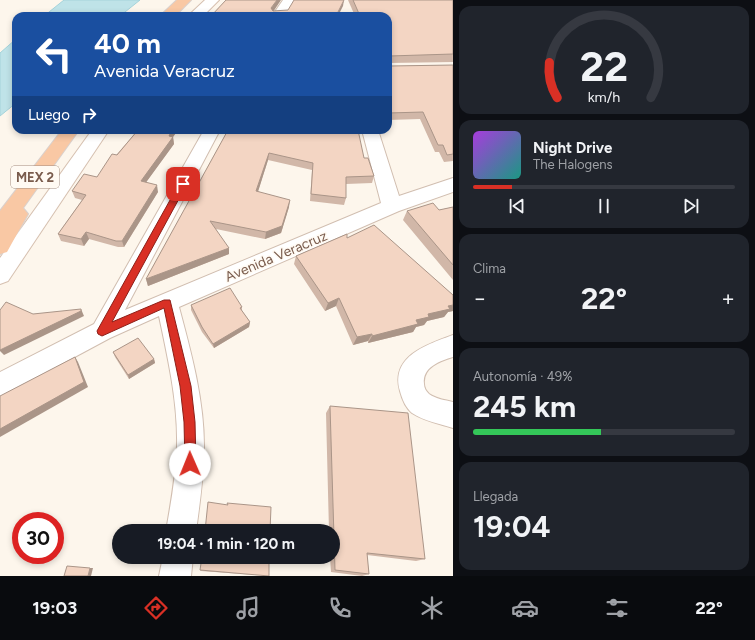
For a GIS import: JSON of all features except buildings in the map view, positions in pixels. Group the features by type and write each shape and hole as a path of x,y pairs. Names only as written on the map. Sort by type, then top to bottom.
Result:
{"highway":[{"path":"172,12 185,0"},
{"name":"MEX 2","path":"0,224 69,134"},
{"path":"0,246 28,196 29,185"}],"street":[{"path":"200,12 213,0"},
{"path":"282,12 289,0"},
{"path":"0,275 98,134"},
{"path":"102,331 210,134"},
{"path":"371,134 392,206"},
{"name":"Avenida Veracruz","path":"0,385 102,331 167,302 392,206 453,185"},
{"path":"167,302 186,386 190,422 190,464 182,524"},
{"path":"446,349 417,363 411,374 411,388 418,402 432,409 453,415"},
{"path":"175,576 177,564"}],"water":[{"path":"64,0 140,0 125,12 49,12"},
{"path":"12,42 12,106 0,116 0,53"}],"route":[{"path":"183,184 102,331 167,302 186,386 190,422 190,464"}]}
